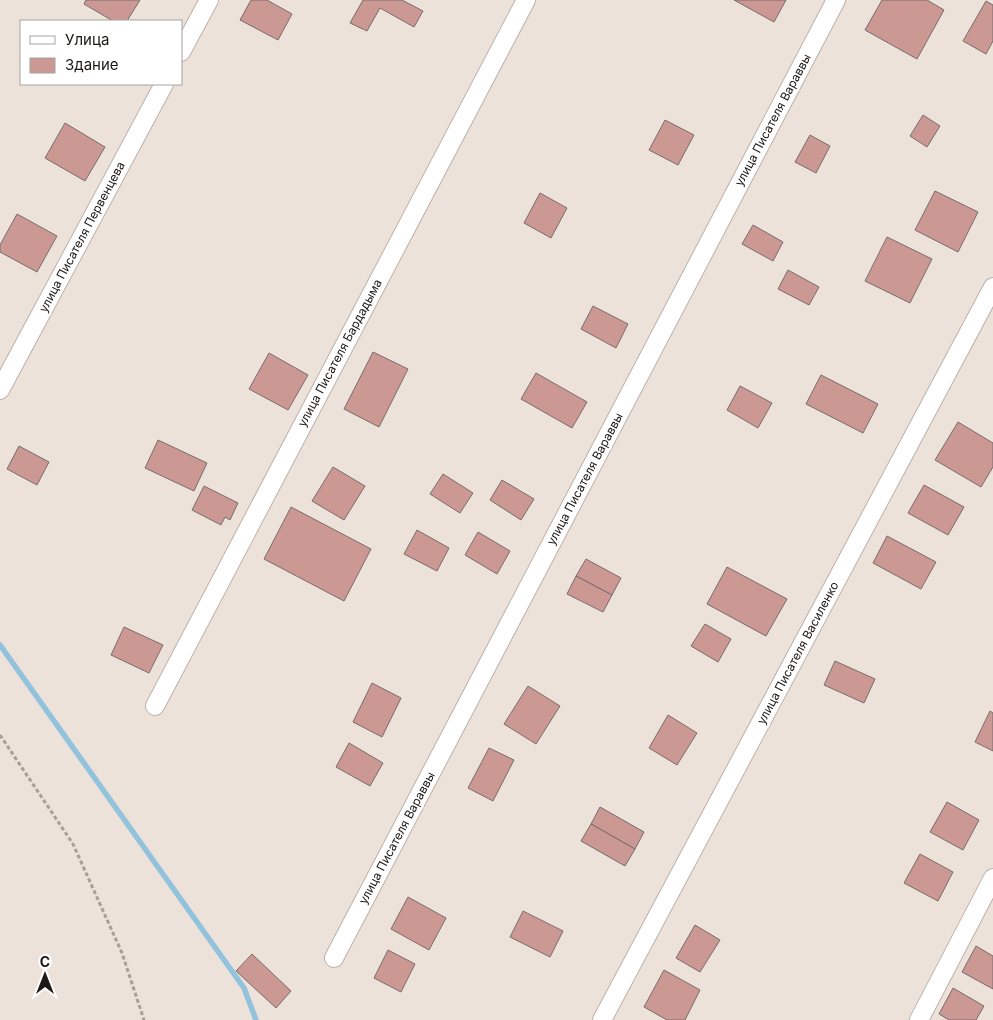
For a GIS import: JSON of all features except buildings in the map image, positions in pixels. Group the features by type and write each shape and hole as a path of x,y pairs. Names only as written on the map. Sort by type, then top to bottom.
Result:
{"street":[{"path":"182,50 209,0"},
{"name":"улица Писателя Бардадыма","path":"155,706 526,0"},
{"name":"улица Писателя Вараввы","path":"334,958 836,0"},
{"name":"улица Писателя Первенцева","path":"0,390 163,85"},
{"name":"улица Писателя Василенко","path":"602,1020 993,287"},
{"path":"919,1020 993,878"}],"path":[{"path":"0,735 73,844 122,953 144,1020"}],"waterway":[{"path":"0,645 244,988 256,1020"}]}
